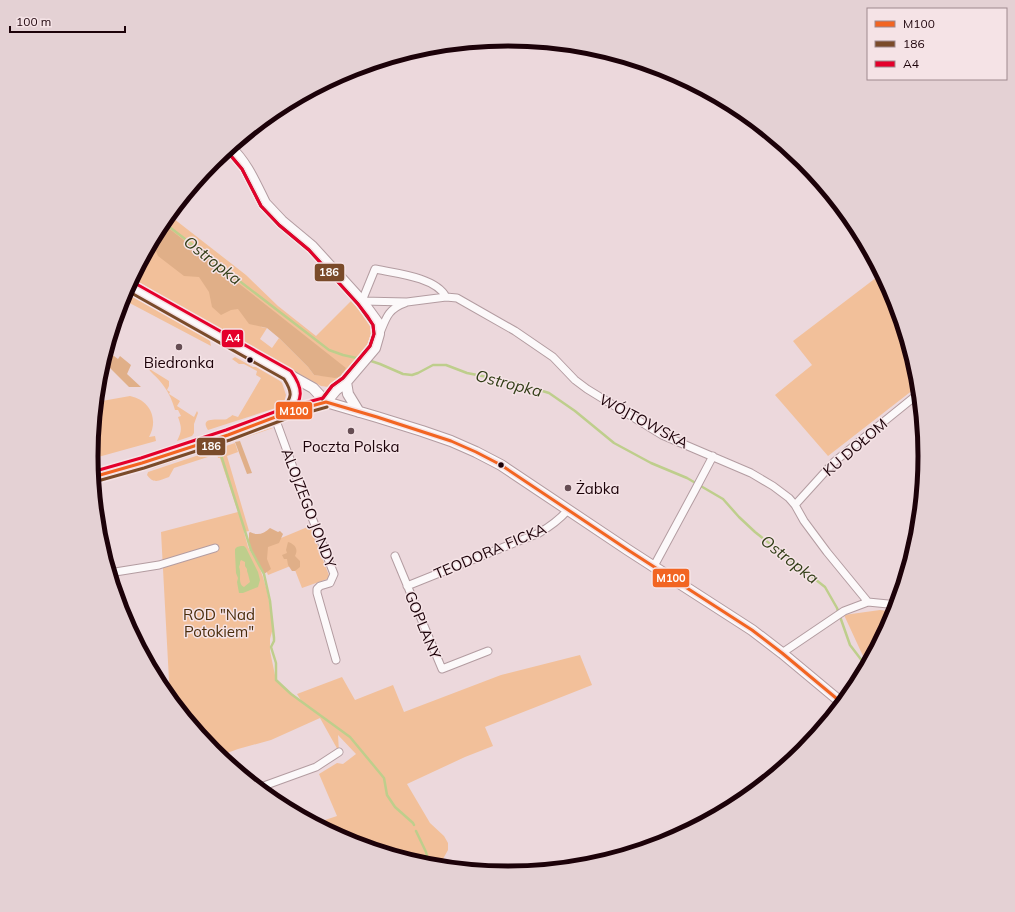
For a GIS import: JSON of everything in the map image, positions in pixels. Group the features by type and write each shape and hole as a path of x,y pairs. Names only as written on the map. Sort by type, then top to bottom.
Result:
{"main road":[{"path":"98,475 142,463 286,413 326,402 361,366 375,348 379,334 378,323 362,301 312,246 282,221 265,204 243,162 234,151"},
{"path":"134,288 313,388 330,391 336,390"},
{"path":"286,413 293,405 297,396 294,384 288,375"},
{"path":"346,382 348,394 359,412"},
{"path":"313,388 326,402 422,431 476,452 492,460 748,627 838,699"}],"street":[{"path":"362,301 375,269 412,277 430,283 444,293 446,297"},
{"name":"WÓJTOWSKA","path":"362,301 407,302 446,297 457,298 515,331 553,357 587,390 662,435 751,473 773,486 789,498 827,552 868,602"},
{"name":"WÓJTOWSKA","path":"379,334 385,320 392,310 407,302"},
{"name":"KU DOŁOM","path":"795,505 834,462 913,398"},
{"name":"ALOJZEGO JONDY","path":"275,418 334,574 330,583 317,588 317,593 336,660"},
{"path":"654,566 713,456"},
{"name":"TEODORA FICKA","path":"407,586 539,533 559,520 568,510"},
{"path":"114,572 159,565 215,548"},
{"name":"GOPLANY","path":"395,556 442,670 488,651"},
{"path":"782,653 844,611 868,602 889,605"},
{"path":"265,786 316,768 339,752"}],"green space":[{"path":"173,218 246,275 278,306 316,336 351,301 372,325 371,335 366,347 344,374 269,317 261,327 267,328 260,339 272,348 279,338 314,375 341,376 333,386 328,387 321,386 245,345 137,281 152,251"},
{"path":"876,278 896,324 904,350 912,390 828,456 775,395 812,365 793,341"},
{"path":"132,292 199,329 210,341 211,346 128,302"},
{"path":"235,357 280,381 286,395 284,403 279,407 208,430 206,422 208,420 227,419 232,415 238,417 261,378 256,375 257,371 244,364 239,364 232,359"},
{"path":"148,368 169,381 167,390 170,392 169,394 180,401 177,406 194,417 197,411 198,413 194,424 194,433 192,436 177,441 181,429 178,417 181,416 178,410 175,410 171,398 164,387"},
{"path":"130,396 143,402 151,411 153,417 152,430 149,437 155,436 156,441 98,457 98,429 102,401"},
{"path":"273,428 151,469 158,465"},
{"name":"ROD \"Nad Potokiem\"","path":"235,443 238,452 227,456 249,531 244,532 248,547 259,566 267,591 273,628 270,639 270,651 276,680 302,702 297,694 342,677 355,700 393,685 404,712 501,675 580,655 592,685 485,727 493,746 465,757 407,784 430,823 444,836 448,843 448,850 442,860 401,852 351,835 326,824 322,821 337,816 319,774 337,763 343,764 356,754 338,735 339,752 320,718 271,740 226,753 199,726 182,706 169,687 161,532 238,512 220,458 218,458 217,454 174,468 169,477 160,480 152,480 147,475 148,472"},
{"path":"310,526 330,578 302,588 293,565 268,575 257,548"},
{"path":"880,610 887,611 865,657 863,656 844,615"}],"shaded area":[{"path":"167,227 346,368 340,377 335,378 314,375 279,338 267,328 249,324 238,309 231,310 221,315 212,307 209,292 199,277 184,276 158,256 154,247"},
{"path":"110,353 118,359 120,356 131,365 127,374 141,387 129,387 107,365"},
{"path":"240,441 252,473 247,474 235,442"},
{"path":"270,528 278,532 280,531 283,534 279,543 268,547 267,559 271,569 264,574 252,553 249,544 249,533 260,534"},
{"path":"288,542 295,547 295,556 300,561 300,567 295,571 292,571 288,565 287,559 284,559 282,555 287,553 286,550"},
{"path":"244,546 246,548 258,572 260,580 258,587 243,593 239,593 237,582 238,578 236,573 235,549 237,547","holes":["241,560 245,562 250,582 244,587 240,581 239,567"]}],"waterway":[{"name":"Ostropka","path":"168,226 329,350 361,359"},
{"name":"Ostropka","path":"368,360 403,374 412,375 433,365 446,365 467,373 517,383 549,393 575,411 614,443 651,463 687,478 723,499 755,532 825,587 837,608 850,645 863,662"},
{"path":"220,452 251,550 264,574 270,601 274,638 271,647 276,663 276,680 291,694 350,737 384,778 387,795 395,807 414,825"},
{"path":"416,831 427,858"}],"transit line":[{"name":"186","path":"230,155 242,169 261,206 279,225 309,250 358,304 373,325 374,334 370,346 343,378 332,386 322,399"},
{"name":"A4","path":"98,470 226,430 285,408 323,398 332,386 343,378 370,346 374,334 373,325 368,317 309,250 279,225 261,206 242,169 230,155"},
{"name":"A4","path":"136,284 291,371 298,383 300,394 297,404 290,416"},
{"name":"186","path":"132,293 284,379 289,388 290,395 288,402 282,410"},
{"name":"M100","path":"98,476 228,435 286,413 326,402 377,417 451,441 501,465 628,550 752,630 838,699"},
{"name":"186","path":"98,481 144,468 230,440 288,418 327,407"}],"place":[{"name":"Biedronka","path":"179,347"},
{"name":"Poczta Polska","path":"351,431"},
{"name":"Żabka","path":"568,488"}]}
